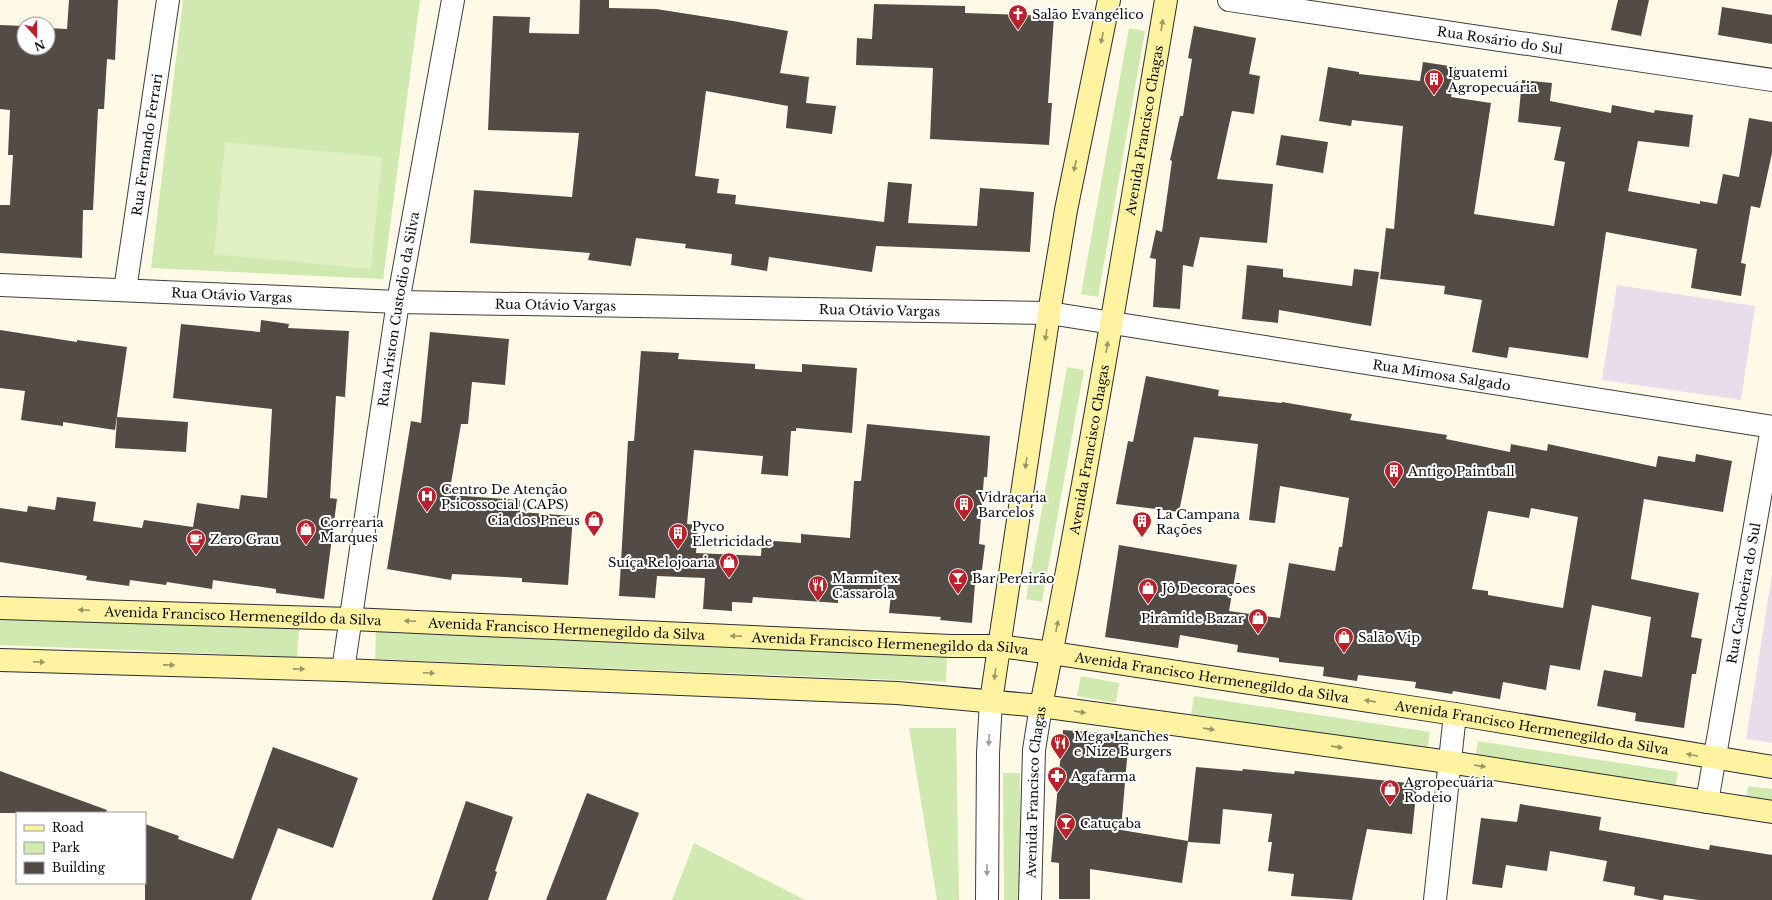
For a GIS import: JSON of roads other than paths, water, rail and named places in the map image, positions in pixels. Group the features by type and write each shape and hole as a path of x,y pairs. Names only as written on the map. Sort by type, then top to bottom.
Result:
{"main road":[{"path":"991,701 1049,313 1066,210 1109,0"},
{"name":"Avenida Francisco Chagas","path":"1041,706 1112,322 1166,0"},
{"name":"Avenida Francisco Hermenegildo da Silva","path":"0,608 351,619 943,646 999,646 1455,714 1772,767"},
{"path":"0,660 343,670 897,693 991,701 1041,706 1449,762 1772,812"}],"street":[{"name":"Rua Fernando Ferrari","path":"125,290 168,0"},
{"name":"Rua Ariston Custodio da Silva","path":"343,670 398,302 453,0"},
{"name":"Rua Rosário do Sul","path":"1229,0 1772,80"},
{"name":"Rua Otávio Vargas","path":"0,285 398,302 1049,313 1112,322"},
{"name":"Rua Mimosa Salgado","path":"1112,322 1772,428"},
{"name":"Rua Cachoeira do Sul","path":"1707,802 1772,428"},
{"path":"987,900 988,761 991,701"},
{"name":"Avenida Francisco Chagas","path":"1030,900 1034,750 1041,706"},
{"path":"1435,900 1455,714"}],"place":[{"name":"Salão Evangélico","path":"1018,31"},
{"name":"Iguatemi Agropecuária","path":"1434,96"},
{"name":"Antigo Paintball","path":"1394,488"},
{"name":"Centro De Atenção Psicossocial (CAPS)","path":"427,513"},
{"name":"Vidraçaria Barcelos","path":"964,521"},
{"name":"Cia dos Pneus","path":"594,537"},
{"name":"La Campana Rações","path":"1142,538"},
{"name":"Correaria Marques","path":"306,546"},
{"name":"Pyco Eletricidade","path":"678,550"},
{"name":"Zero Grau","path":"196,556"},
{"name":"Suíça Relojoaria","path":"729,579"},
{"name":"Bar Pereirão","path":"958,595"},
{"name":"Marmitex Cassarola","path":"818,602"},
{"name":"Jô Decorações","path":"1148,605"},
{"name":"Pirâmide Bazar","path":"1258,635"},
{"name":"Salão Vip","path":"1344,654"},
{"name":"Mega Lanches e Nize Burgers","path":"1060,760"},
{"name":"Agafarma","path":"1057,793"},
{"name":"Agropecuária Rodeio","path":"1390,806"},
{"name":"Catuçaba","path":"1066,840"}]}
